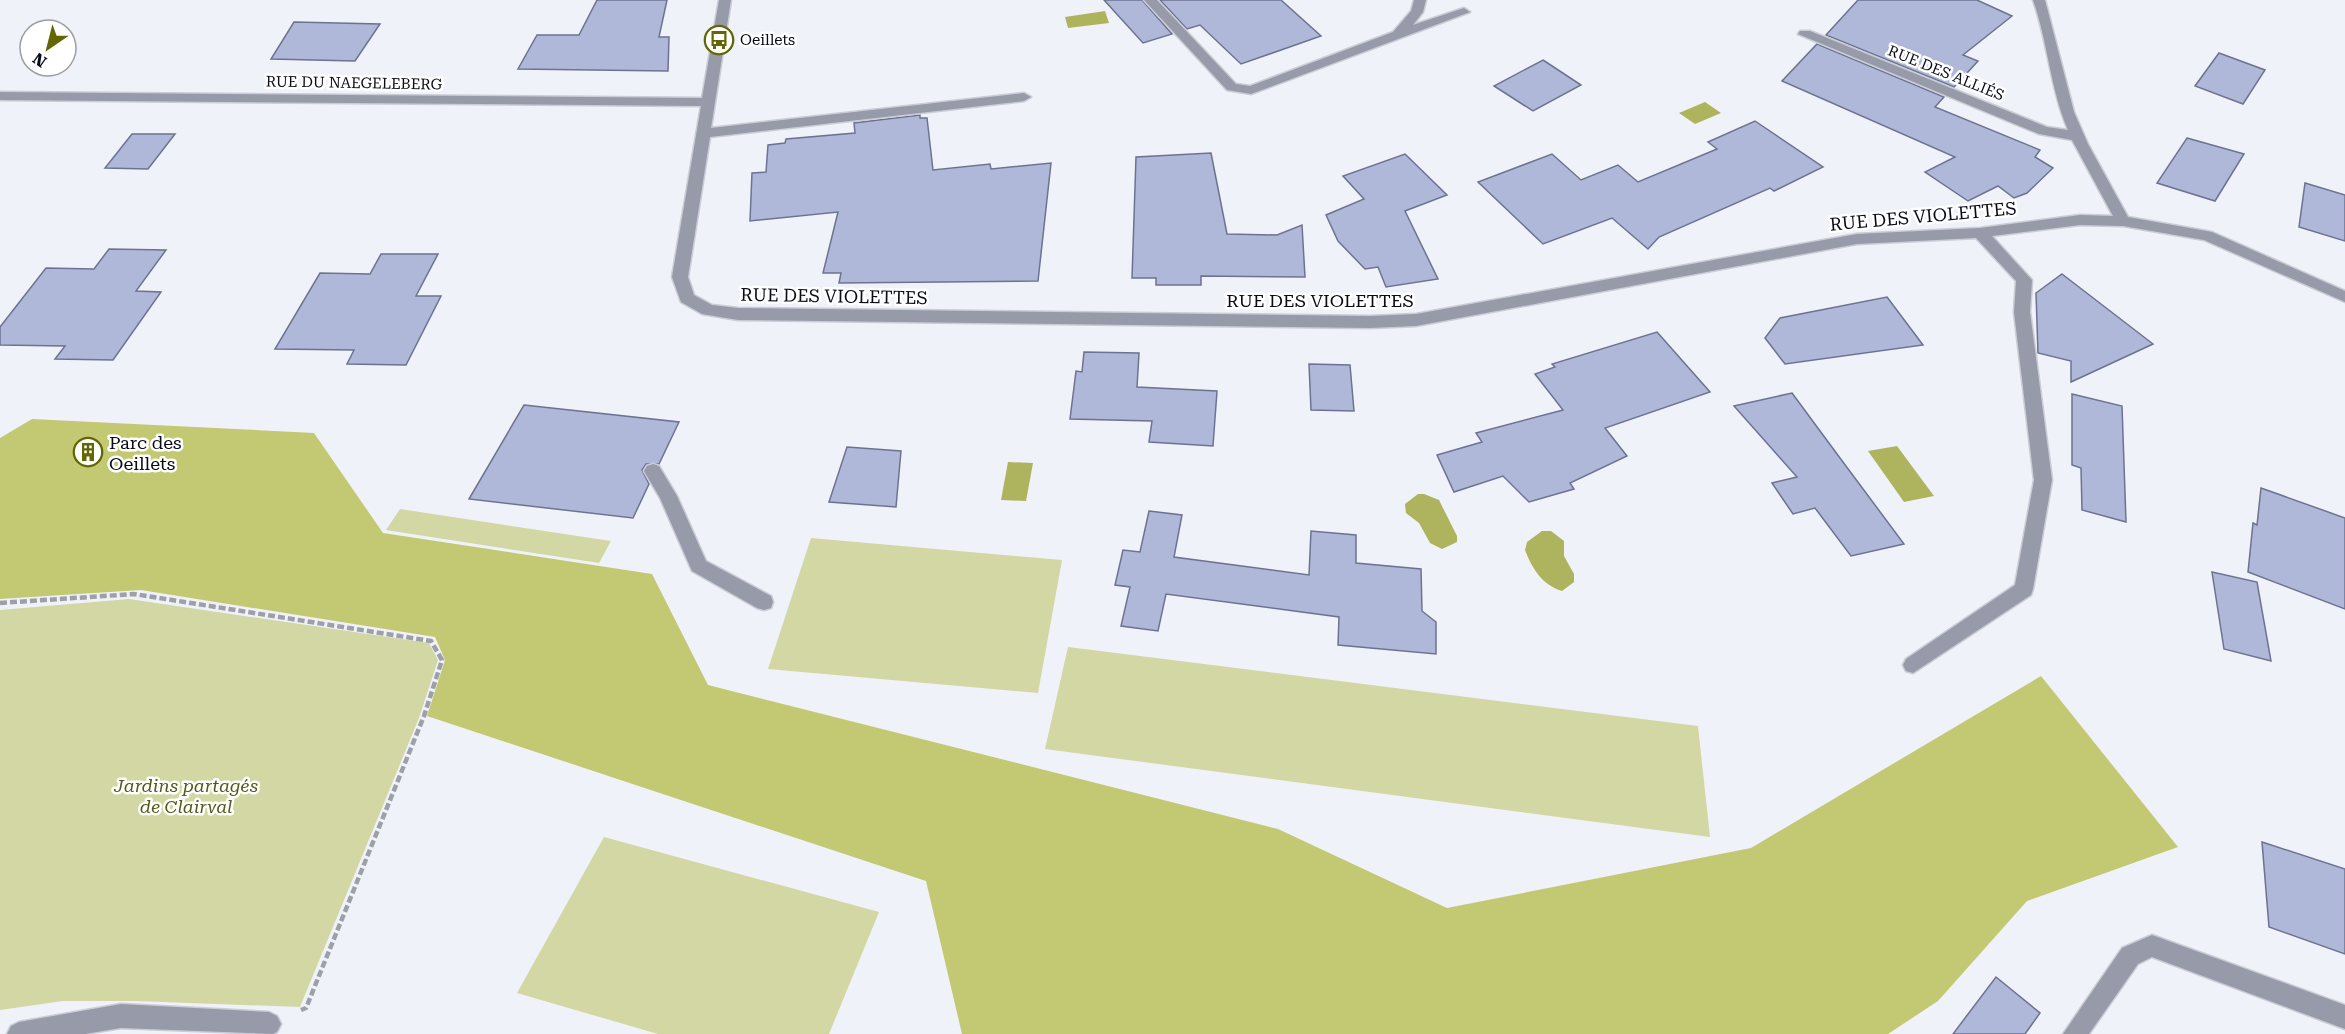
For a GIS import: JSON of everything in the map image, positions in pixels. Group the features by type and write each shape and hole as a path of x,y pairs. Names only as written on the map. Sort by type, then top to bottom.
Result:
{"street":[{"name":"RUE DES VIOLETTES","path":"725,0 680,277 687,298 708,310 738,314 1370,322 1416,320 1857,239 1980,233 2080,220 2123,221 2207,236 2345,297"},
{"path":"1150,0 1232,87 1241,90 1251,90 1464,12"},
{"path":"1398,35 1417,12 1420,0"},
{"path":"2039,0 2048,21 2062,95 2077,136 2123,221"},
{"name":"RUE DES ALLIÉS","path":"1805,34 2043,131 2077,136"},
{"name":"RUE DU NAEGELEBERG","path":"0,96 708,102"},
{"path":"703,133 1024,97"},
{"path":"1913,665 2024,589 2043,480 2022,312 2024,280 1980,233"},
{"path":"653,471 668,496 699,566 764,602"},
{"path":"2075,1034 2130,956 2152,946 2345,1017"},
{"path":"19,1034 120,1016 269,1024"}],"path":[{"path":"0,603 134,594 431,641 442,660 424,716 306,1008 269,1024"}],"green space":[{"path":"400,509 611,541 599,563 386,530"},
{"path":"811,538 1062,560 1038,693 768,669"},
{"name":"Jardins partagés de Clairval","path":"129,599 429,643 438,660 419,718 300,1007 136,1001 63,1001 0,1010 0,610"},
{"path":"1068,647 1698,726 1710,837 1045,749"},
{"path":"604,837 879,912 829,1034 658,1034 517,993"}],"shaded area":[{"path":"1105,11 1109,23 1068,28 1065,17"},
{"path":"1705,102 1721,113 1695,124 1679,113"},
{"path":"32,419 314,433 383,533 652,574 708,685 1278,829 1447,908 1751,848 2041,676 2178,847 2027,901 1938,1001 1888,1034 962,1034 926,881 427,716 445,660 435,637 141,590 0,599 0,438"},
{"path":"1897,446 1934,496 1904,502 1868,451"},
{"path":"1008,462 1033,463 1026,501 1001,500"},
{"path":"1418,494 1439,500 1457,536 1457,542 1442,549 1430,543 1419,523 1406,513 1405,504"},
{"path":"1542,531 1551,531 1564,541 1564,556 1574,574 1574,582 1562,591 1543,580 1525,550 1527,542"}],"building":[{"path":"597,0 667,0 659,37 669,37 668,71 518,69 537,35 579,35"},
{"path":"1104,0 1142,0 1172,34 1143,43"},
{"path":"1160,0 1281,0 1321,36 1241,64 1200,25 1187,29"},
{"path":"1858,0 1977,0 2012,16 1963,55 1978,61 1954,87 1826,35"},
{"path":"294,22 380,24 355,61 271,59"},
{"path":"1817,44 1944,97 1935,107 2040,150 2035,157 2053,168 2027,193 2014,198 1998,186 1968,201 1925,172 1955,157 1782,81"},
{"path":"2219,53 2265,70 2243,104 2195,86"},
{"path":"1543,60 1581,85 1533,111 1494,86"},
{"path":"920,115 920,118 927,118 933,170 990,164 991,169 1051,163 1038,281 839,283 841,273 823,273 838,212 750,221 752,173 766,172 768,145 785,143 786,139 855,133 854,123"},
{"path":"1755,121 1823,167 1774,191 1770,188 1659,237 1648,249 1612,218 1543,244 1478,182 1552,154 1581,180 1618,165 1638,182 1717,149 1708,142"},
{"path":"132,134 175,134 148,169 105,168"},
{"path":"2187,138 2244,154 2215,201 2157,183"},
{"path":"1211,153 1227,234 1277,235 1302,225 1305,277 1201,276 1201,285 1156,285 1156,278 1132,278 1136,157"},
{"path":"1405,154 1447,195 1405,211 1438,279 1386,287 1378,267 1365,269 1338,241 1326,215 1364,199 1343,176"},
{"path":"2305,183 2345,195 2345,241 2299,227"},
{"path":"109,249 166,250 136,291 161,292 113,360 55,359 65,346 0,345 0,327 46,268 94,269"},
{"path":"381,254 438,254 416,296 441,296 406,365 347,364 354,350 275,349 320,273 370,274"},
{"path":"2062,274 2153,344 2071,382 2071,361 2038,353 2036,293"},
{"path":"1887,297 1923,345 1785,364 1765,338 1780,318"},
{"path":"1657,332 1710,392 1605,428 1627,456 1570,483 1574,489 1529,502 1503,476 1454,492 1437,455 1482,442 1476,433 1563,410 1535,374 1555,367 1552,364"},
{"path":"1084,352 1139,353 1137,387 1217,391 1213,446 1149,442 1152,421 1070,419 1076,371 1082,372"},
{"path":"1309,364 1350,365 1354,411 1311,410"},
{"path":"1792,393 1904,544 1851,556 1815,508 1793,514 1772,483 1797,477 1734,406"},
{"path":"2072,394 2122,406 2126,522 2082,510 2081,468 2072,465"},
{"path":"524,405 679,422 659,464 646,464 642,470 649,484 633,518 469,499"},
{"path":"847,447 901,451 896,507 829,502"},
{"path":"2261,488 2345,518 2345,609 2248,572 2253,523 2257,525"},
{"path":"1149,511 1182,515 1174,557 1309,575 1311,531 1356,535 1356,563 1421,569 1422,611 1436,622 1436,654 1338,645 1339,617 1166,594 1158,631 1121,626 1130,587 1115,585 1123,550 1140,552"},
{"path":"2212,572 2257,582 2271,661 2224,649"},
{"path":"2262,842 2345,869 2345,954 2269,927"},
{"path":"1996,977 2040,1013 2025,1034 1953,1034"}],"place":[{"name":"Oeillets","path":"719,40"},
{"name":"Parc des Oeillets","path":"88,452"}]}
